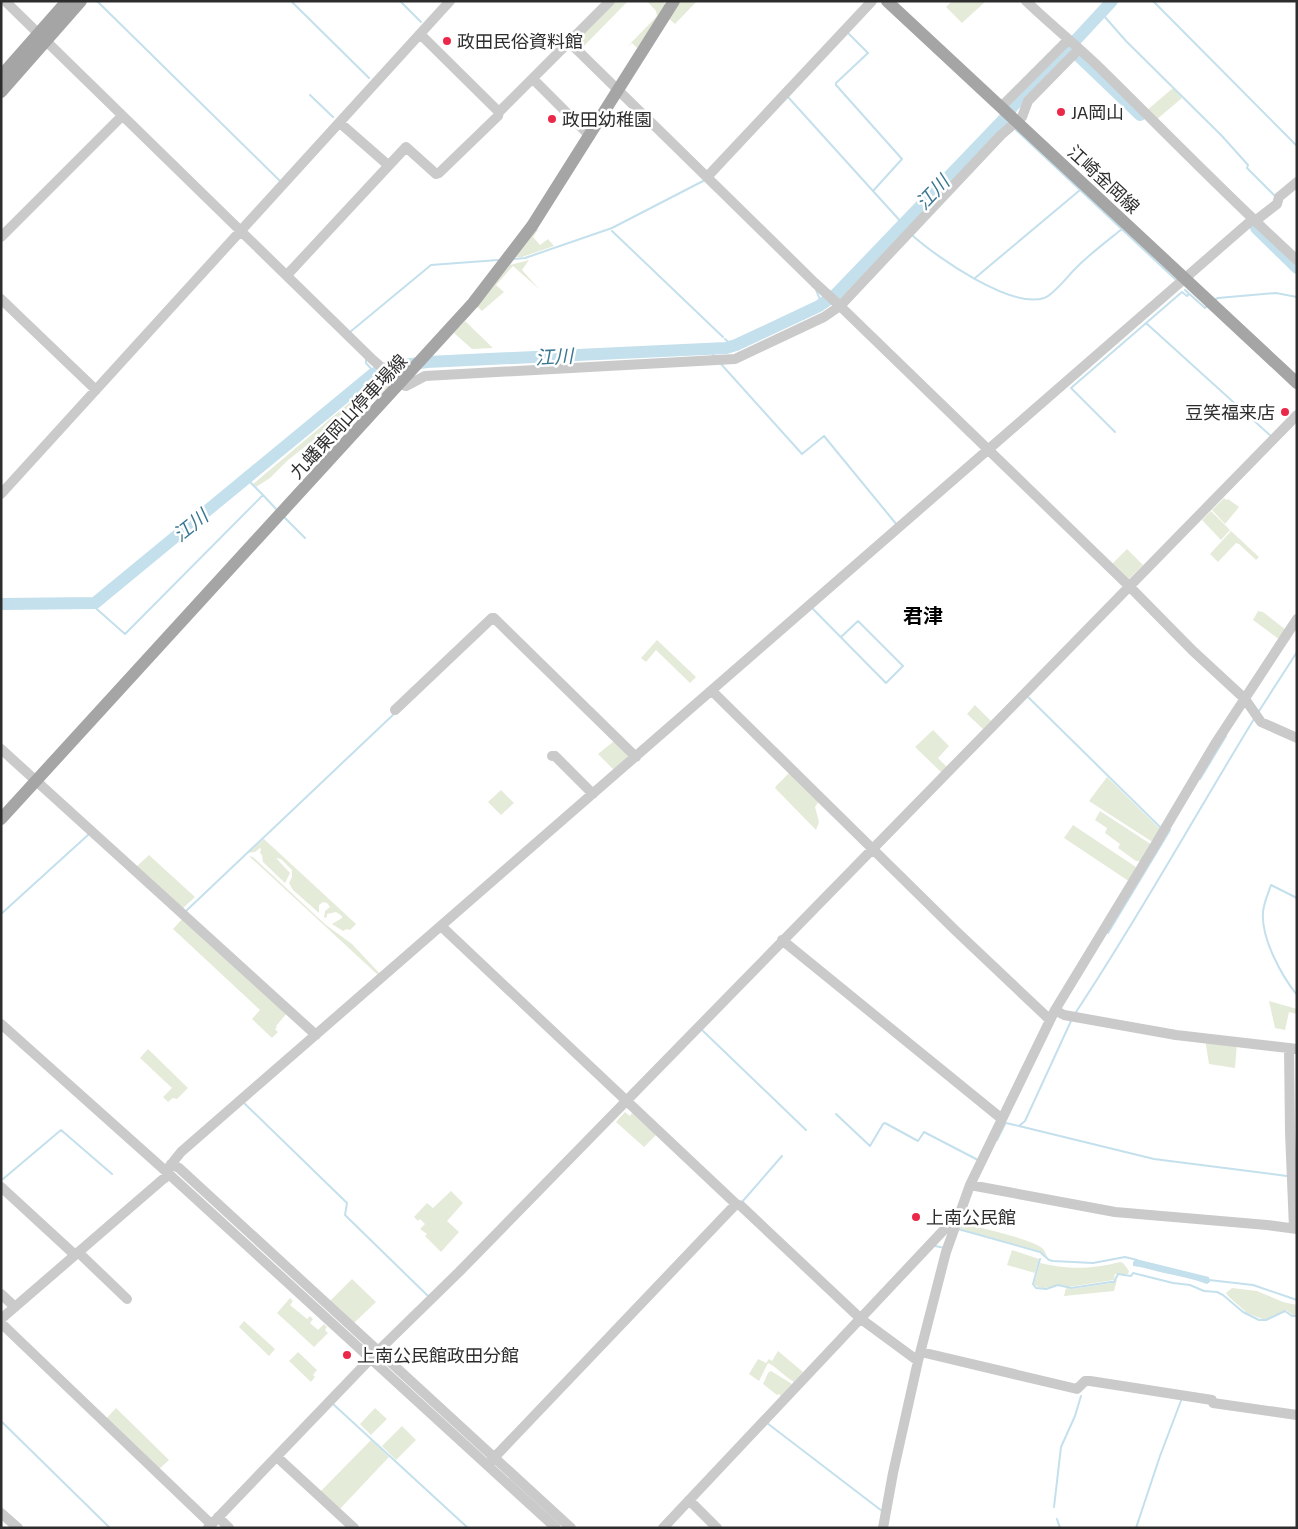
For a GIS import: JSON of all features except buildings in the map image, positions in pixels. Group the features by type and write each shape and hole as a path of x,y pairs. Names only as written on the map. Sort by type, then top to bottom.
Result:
{"main road":[{"path":"1,92 43,38 67,1"},
{"path":"1,76 81,1"},
{"name":"九蟠東岡山停車場線","path":"1,819 474,303 518,246 590,136 674,1"},
{"name":"江崎金岡線","path":"887,1 1297,383"}],"street":[{"path":"1,494 94,388 239,229 340,123 450,1"},
{"path":"286,273 387,164 406,147 436,174 439,173 498,116 499,112 610,1"},
{"path":"707,177 872,1"},
{"path":"1026,1 1252,221 1297,260"},
{"path":"9,2 122,116 286,273 375,362 390,376 404,381 406,386 425,376 735,359 824,317 1001,135 1015,121 1022,117 1028,101 1076,51"},
{"path":"420,34 499,112"},
{"path":"1002,108 1068,40"},
{"path":"569,42 1130,587 1192,650 1245,699 1261,722 1297,738"},
{"path":"533,79 590,136"},
{"path":"1,237 122,116"},
{"path":"340,123 387,164"},
{"path":"2,1324 162,1180 175,1173 181,1152 442,928 593,794 713,693 1185,278 1252,221 1277,204 1279,197 1297,182"},
{"path":"1,299 94,388"},
{"path":"215,1521 278,1458 375,1354 628,1101 1297,415"},
{"path":"395,710 494,618 636,757"},
{"path":"883,1528 893,1473 946,1252 970,1185 1049,1019 1057,1011 1216,744 1297,619"},
{"path":"713,693 1049,1019"},
{"path":"1,749 316,1035"},
{"path":"552,756 556,756 593,794"},
{"path":"442,928 859,1317 922,1354 1077,1389 1085,1381 1090,1380 1297,1416"},
{"path":"784,942 1002,1119"},
{"path":"970,1185 1115,1212 1295,1228 1290,1132 1293,1049 1176,1035 1074,1016 1057,1011"},
{"path":"1,1024 175,1173 492,1461 571,1528"},
{"path":"1,1187 127,1299"},
{"path":"492,1461 736,1204"},
{"path":"663,1528 859,1317 959,1215"},
{"path":"2,1324 15,1307 79,1255"},
{"path":"1,1294 15,1307"},
{"path":"2,1324 215,1521 229,1528"},
{"path":"278,1458 354,1528"},
{"path":"492,1461 556,1528"},
{"path":"688,1500 717,1528"},
{"path":"1,1513 18,1528"}],"green space":[{"path":"612,1 628,1 581,49 574,42"},
{"path":"647,1 663,1 666,5 637,48 632,43 627,47 657,16 656,11"},
{"path":"679,1 697,1 675,24 668,18"},
{"path":"952,1 986,1 962,23 946,7"},
{"path":"1173,88 1182,98 1156,120 1146,111"},
{"path":"536,228 538,230 533,237 540,245 548,239 554,246 522,257 515,257"},
{"path":"529,260 522,270 539,289 513,266 496,285 504,292 482,311 477,306 510,265"},
{"path":"465,321 493,348 472,349 454,333"},
{"path":"387,378 393,382 340,444 325,431 288,460 270,478 256,487 253,484 374,382","holes":["373,390 380,396 342,440 338,439 327,428"]},
{"path":"1224,498 1239,507 1225,524 1212,510"},
{"path":"1211,511 1230,530 1221,540 1202,520"},
{"path":"1231,531 1259,557 1256,560 1236,543 1218,562 1210,554"},
{"path":"1127,549 1143,565 1127,580 1111,565"},
{"path":"1258,611 1263,612 1286,630 1280,640 1253,620"},
{"path":"657,640 696,677 690,683 656,650 646,662 641,658"},
{"path":"975,705 991,721 983,729 967,714"},
{"path":"933,730 949,746 938,758 947,767 942,773 915,747"},
{"path":"614,741 631,758 615,771 598,754"},
{"path":"791,771 820,800 815,807 819,822 816,830 775,788"},
{"path":"1107,777 1161,830 1154,843 1089,801"},
{"path":"501,790 514,803 501,815 488,802"},
{"path":"1100,811 1152,845 1142,861 1136,861 1118,848 1120,844 1105,833 1107,828 1095,820"},
{"path":"1073,825 1136,867 1130,882 1064,838"},
{"path":"264,839 356,924 350,930 343,931 332,924 342,918 342,916 336,912 327,914 327,917 324,918 325,911 330,907 327,903 323,902 319,905 319,913 293,890 289,883 292,877 292,870 281,859 276,858 290,873 285,883 263,862 260,848 255,852 248,853"},
{"path":"149,855 195,897 181,910 135,868"},
{"path":"249,856 253,857 326,925 352,944 381,975 379,976"},
{"path":"183,918 287,1013 276,1026 275,1029 278,1032 272,1038 252,1019 260,1010 173,929"},
{"path":"1269,1001 1297,1009 1297,1014 1289,1012 1285,1030 1275,1028"},
{"path":"1205,1039 1237,1043 1235,1068 1209,1064"},
{"path":"148,1049 188,1088 177,1099 173,1098 168,1102 163,1097 172,1088 140,1058"},
{"path":"625,1112 630,1116 632,1113 656,1135 644,1147 616,1122"},
{"path":"451,1191 463,1203 447,1221 459,1232 441,1252 425,1236 427,1234 420,1229 425,1224 420,1219 418,1221 414,1217 427,1203 433,1208"},
{"path":"961,1223 1027,1241 1042,1248 1048,1258 1040,1251 960,1229"},
{"path":"1012,1250 1039,1259 1035,1273 1007,1265"},
{"path":"1120,1262 1129,1271 1128,1274 1115,1274 1114,1280 1068,1287 1059,1285 1041,1288 1034,1284 1040,1263 1080,1268"},
{"path":"352,1279 376,1302 352,1324 329,1302"},
{"path":"1117,1280 1114,1291 1064,1296 1066,1288 1071,1289 1112,1283"},
{"path":"1232,1288 1257,1291 1283,1302 1297,1305 1297,1315 1293,1315 1286,1310 1265,1320 1247,1313 1226,1293"},
{"path":"290,1298 293,1301 290,1305 307,1319 310,1316 313,1319 310,1323 318,1330 324,1324 327,1327 325,1330 328,1333 314,1347 277,1313"},
{"path":"244,1321 275,1349 269,1356 239,1327"},
{"path":"778,1351 803,1372 794,1382 768,1363 759,1381 749,1374 758,1359 766,1363 769,1359 772,1361"},
{"path":"298,1352 317,1370 311,1382 289,1361"},
{"path":"771,1371 792,1384 781,1396 763,1384 768,1373"},
{"path":"116,1408 169,1460 157,1471 105,1420"},
{"path":"375,1408 387,1419 371,1435 360,1424"},
{"path":"402,1426 416,1440 396,1460 382,1446"},
{"path":"371,1440 389,1457 338,1511 319,1493"}],"water":[{"path":"1136,1259 1209,1277 1210,1282 1207,1284 1133,1266 1133,1262"}],"waterway":[{"path":"97,1 280,181"},
{"path":"291,1 369,78"},
{"path":"400,1 421,22"},
{"name":"江川","path":"1074,42 1112,1"},
{"path":"1153,1 1297,146"},
{"path":"1104,16 1126,41 1222,136 1248,165 1247,168 1275,196"},
{"path":"848,33 868,53 836,85 902,159 873,191 903,224"},
{"name":"江川","path":"1,604 95,603 373,374 389,367 427,362 726,348 819,306 836,294 1004,119 1013,106 1071,46"},
{"path":"1070,48 1140,115"},
{"path":"310,95 333,117"},
{"path":"788,97 873,191"},
{"name":"江川","path":"1004,119 1009,124"},
{"path":"1016,130 1175,279"},
{"path":"514,259 525,258 612,228 705,180"},
{"path":"975,278 1080,190"},
{"name":"江川","path":"902,225 906,229"},
{"path":"1256,228 1297,268"},
{"path":"912,235 938,256 975,279 1013,296 1030,299 1048,296 1083,261 1122,229"},
{"path":"612,231 723,337"},
{"path":"350,332 431,265 498,260"},
{"path":"816,290 822,304"},
{"path":"1185,290 1205,308 1207,306"},
{"path":"1115,432 1071,388 1182,292 1187,296 1189,294"},
{"path":"1216,299 1276,293 1297,297"},
{"path":"1146,323 1272,437"},
{"path":"725,339 733,346"},
{"name":"江川","path":"708,349 714,356"},
{"path":"366,359 366,363 375,373"},
{"path":"721,364 802,454 824,436 897,525"},
{"path":"90,603 125,634 263,495 246,478"},
{"path":"263,495 277,510"},
{"path":"284,517 305,538"},
{"path":"812,608 886,683 903,666 858,621 841,637"},
{"path":"1259,711 1297,652"},
{"path":"1028,697 1162,829"},
{"path":"186,911 395,713"},
{"path":"1076,1012 1144,903 1254,719"},
{"path":"1200,779 1226,736"},
{"path":"1108,933 1170,830"},
{"path":"1,914 88,835"},
{"path":"1297,898 1271,885 1263,912 1265,933 1273,956 1297,995"},
{"path":"1006,1123 1019,1126 1025,1121 1071,1021"},
{"path":"702,1030 806,1130"},
{"path":"244,1103 347,1203 345,1215 428,1296"},
{"path":"836,1114 870,1146 885,1123 918,1141 924,1132 978,1160"},
{"path":"997,1140 1005,1124"},
{"path":"1019,1126 1154,1159 1287,1176"},
{"path":"3,1179 61,1130 112,1174"},
{"path":"742,1202 782,1156"},
{"path":"958,1229 1040,1252 1053,1261 1093,1263 1125,1257 1137,1260"},
{"path":"935,1246 945,1248"},
{"path":"1040,1259 1033,1284 1036,1288 1046,1289 1058,1285 1071,1288 1114,1282 1118,1274 1131,1276 1133,1273 1173,1283 1190,1285 1204,1291 1217,1292 1243,1312 1259,1320 1266,1320 1285,1311 1292,1316 1297,1316"},
{"path":"1209,1280 1253,1285 1297,1300"},
{"path":"1054,1507 1061,1447 1075,1416 1081,1396"},
{"path":"1136,1528 1182,1398"},
{"path":"333,1404 468,1528"},
{"path":"1,1421 110,1528"},
{"path":"767,1423 882,1511"},
{"path":"1057,1519 1060,1528"}],"place":[{"name":"政田民俗資料館","path":"447,41"},
{"name":"JA岡山","path":"1061,112"},
{"name":"政田幼稚園","path":"552,119"},
{"name":"豆笑福来店","path":"1285,412"},
{"name":"上南公民館","path":"916,1217"},
{"name":"上南公民館政田分館","path":"347,1355"}],"district":[{"name":"君津","path":"923,615"}]}
